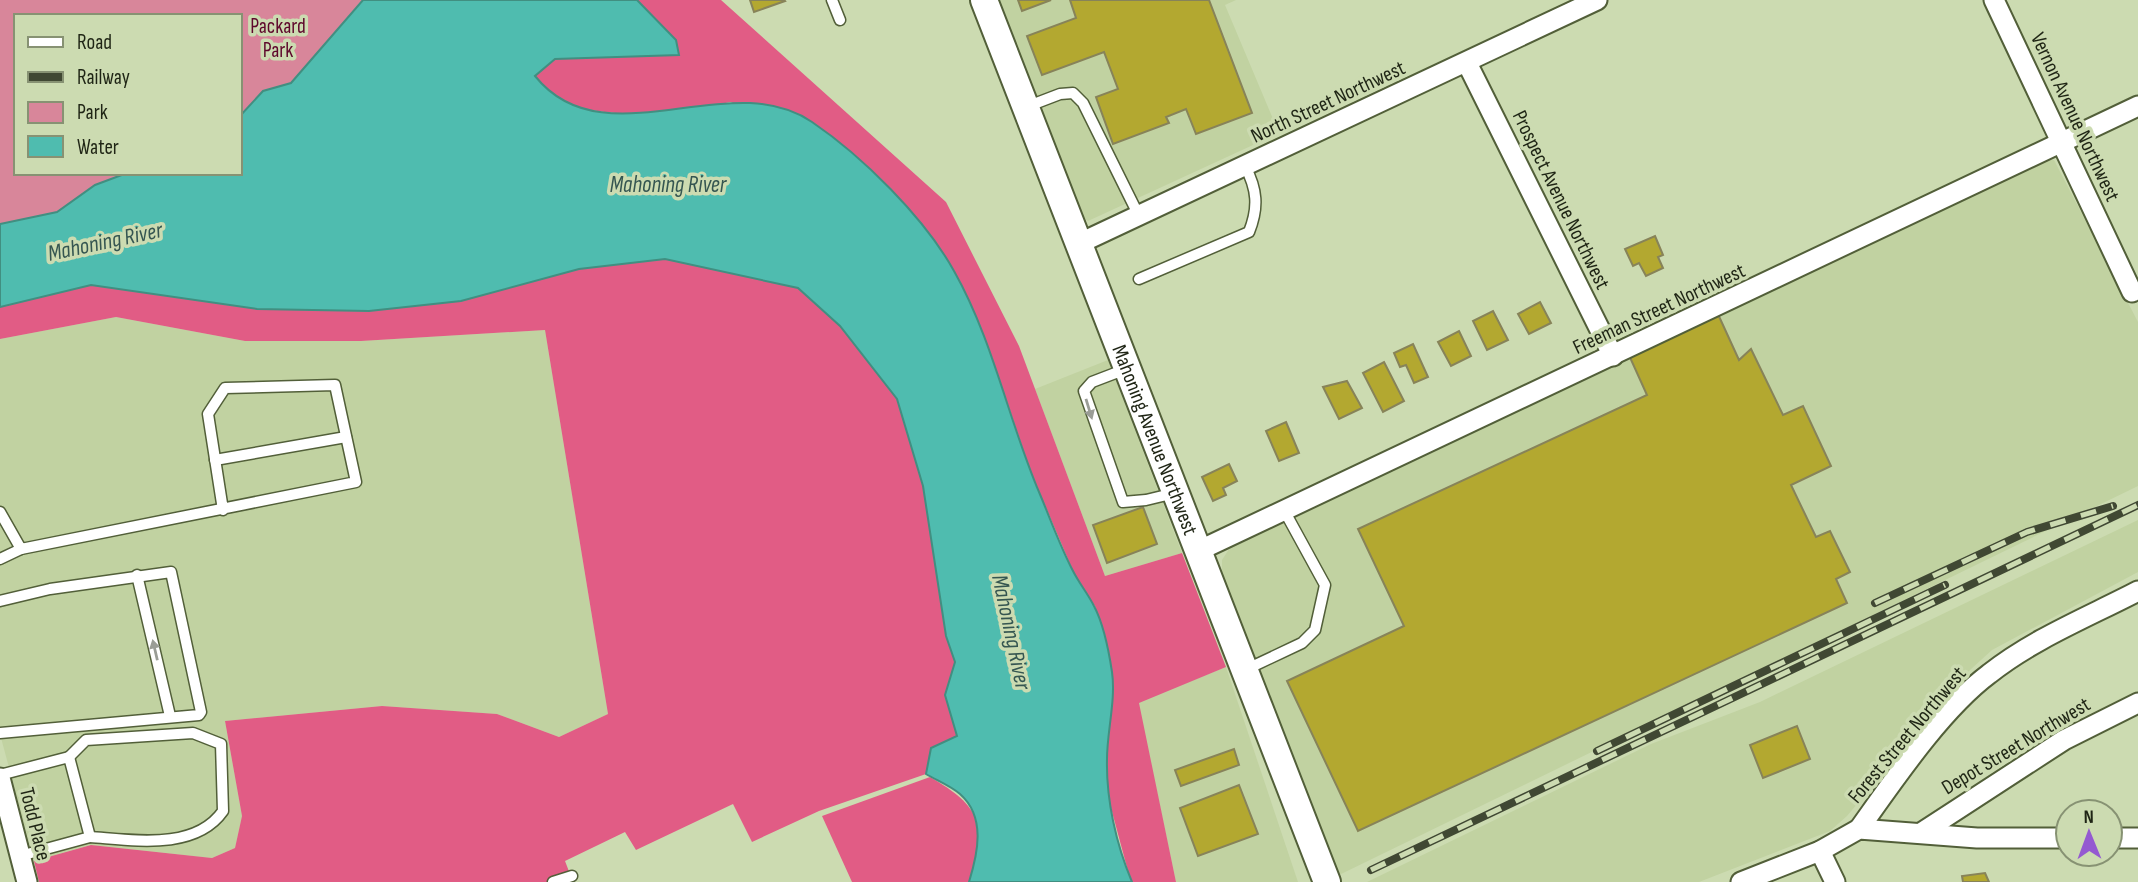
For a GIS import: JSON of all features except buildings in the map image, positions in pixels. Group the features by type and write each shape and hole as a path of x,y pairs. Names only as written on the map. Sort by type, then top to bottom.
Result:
{"main road":[{"name":"Mahoning Avenue Northwest","path":"984,0 1327,882"}],"street":[{"name":"North Street Northwest","path":"1078,244 1597,0"},
{"name":"Vernon Avenue Northwest","path":"1994,0 2132,292"},
{"name":"Prospect Avenue Northwest","path":"1467,63 1613,356"},
{"name":"Freeman Street Northwest","path":"1198,551 2138,106"},
{"name":"Forest Street Northwest","path":"1859,829 1898,776 1963,697 1983,678 2040,642 2138,591"},
{"name":"Depot Street Northwest","path":"1921,832 2064,740 2138,703"},
{"name":"Todd Place","path":"0,776 3,803 27,882"},
{"path":"1741,882 1820,851 1859,829 1976,838 2054,838"},
{"path":"1820,851 1835,882"}],"lane":[{"path":"832,0 840,20"},
{"path":"1026,108 1060,94 1073,93 1083,103 1139,216"},
{"path":"1139,279 1249,232 1256,215 1256,187 1245,166"},
{"path":"1127,368 1092,382 1084,391 1123,502 1175,493"},
{"path":"0,559 21,550 223,510 355,482 335,385 225,388 208,414 223,510"},
{"path":"215,460 346,437"},
{"path":"0,512 21,550"},
{"path":"1243,671 1302,643 1315,630 1325,585 1285,512"},
{"path":"0,601 137,575 170,572 201,712 198,715 0,733"},
{"path":"137,575 170,716"},
{"path":"0,776 69,757 86,740 193,733 220,744 223,811 205,831 191,836 152,839 90,837 20,856"},
{"path":"69,757 90,837"},
{"path":"553,882 572,876"}],"shaded area":[{"path":"637,0 721,0 946,202 1019,346 1105,576 1182,553 1226,667 1139,703 1176,882 1132,882 1129,875 1107,793 1096,608 1073,571 1030,470 992,357 954,270 910,211 731,102 664,112 616,113 572,105 548,92 535,76 554,59 679,55 676,40"},
{"path":"996,0 1236,0 1225,5 1279,133 1088,221 1081,217"},
{"path":"2044,160 2054,160 2138,322 2138,486 1337,876 1222,573 1222,560 1231,546"},
{"path":"665,259 798,288 840,326 897,399 923,486 946,636 955,662 945,695 957,737 931,748 926,774 819,811 752,842 733,804 636,850 625,832 565,861 573,882 39,882 34,861 91,845 212,858 235,848 242,816 225,721 382,706 497,714 559,737 608,714 545,330 361,341 245,341 116,317 0,339 0,307 91,285 257,309 369,311 461,301 579,269"},
{"path":"116,317 245,341 361,341 545,330 608,714 559,737 497,714 382,706 225,721 242,816 235,848 212,858 91,845 34,861 0,734 0,339"},
{"path":"1108,360 1182,553 1105,576 1035,389"},
{"path":"2138,520 2138,572 1992,650 1970,670 1847,816 1830,831 1699,882 1367,882 1651,744 1760,702"},
{"path":"1226,667 1298,882 1176,882 1138,702"},
{"path":"930,777 961,798 976,819 978,846 969,882 852,882 822,816"}],"green space":[{"name":"Packard Park","path":"0,0 363,0 291,83 263,91 242,114 242,14 14,14 14,175 122,175 95,185 57,212 0,224"}],"water":[{"name":"Mahoning River","path":"363,0 637,0 676,40 679,55 555,59 535,76 563,100 596,111 631,113 744,103 779,107 812,122 871,170 926,230 968,297 1055,532 1100,621 1113,683 1107,748 1108,790 1117,837 1132,882 969,882 978,836 974,813 960,794 926,774 931,748 957,736 945,695 955,662 946,636 923,486 897,399 840,326 798,288 665,259 579,269 461,301 369,311 257,309 91,285 0,307 0,224 57,212 95,185 122,175 242,175 242,114 263,91 291,83"}],"railway":[{"path":"1371,870 2138,505"},
{"path":"1875,603 2027,532 2113,506"},
{"path":"1597,751 1945,585"}]}
